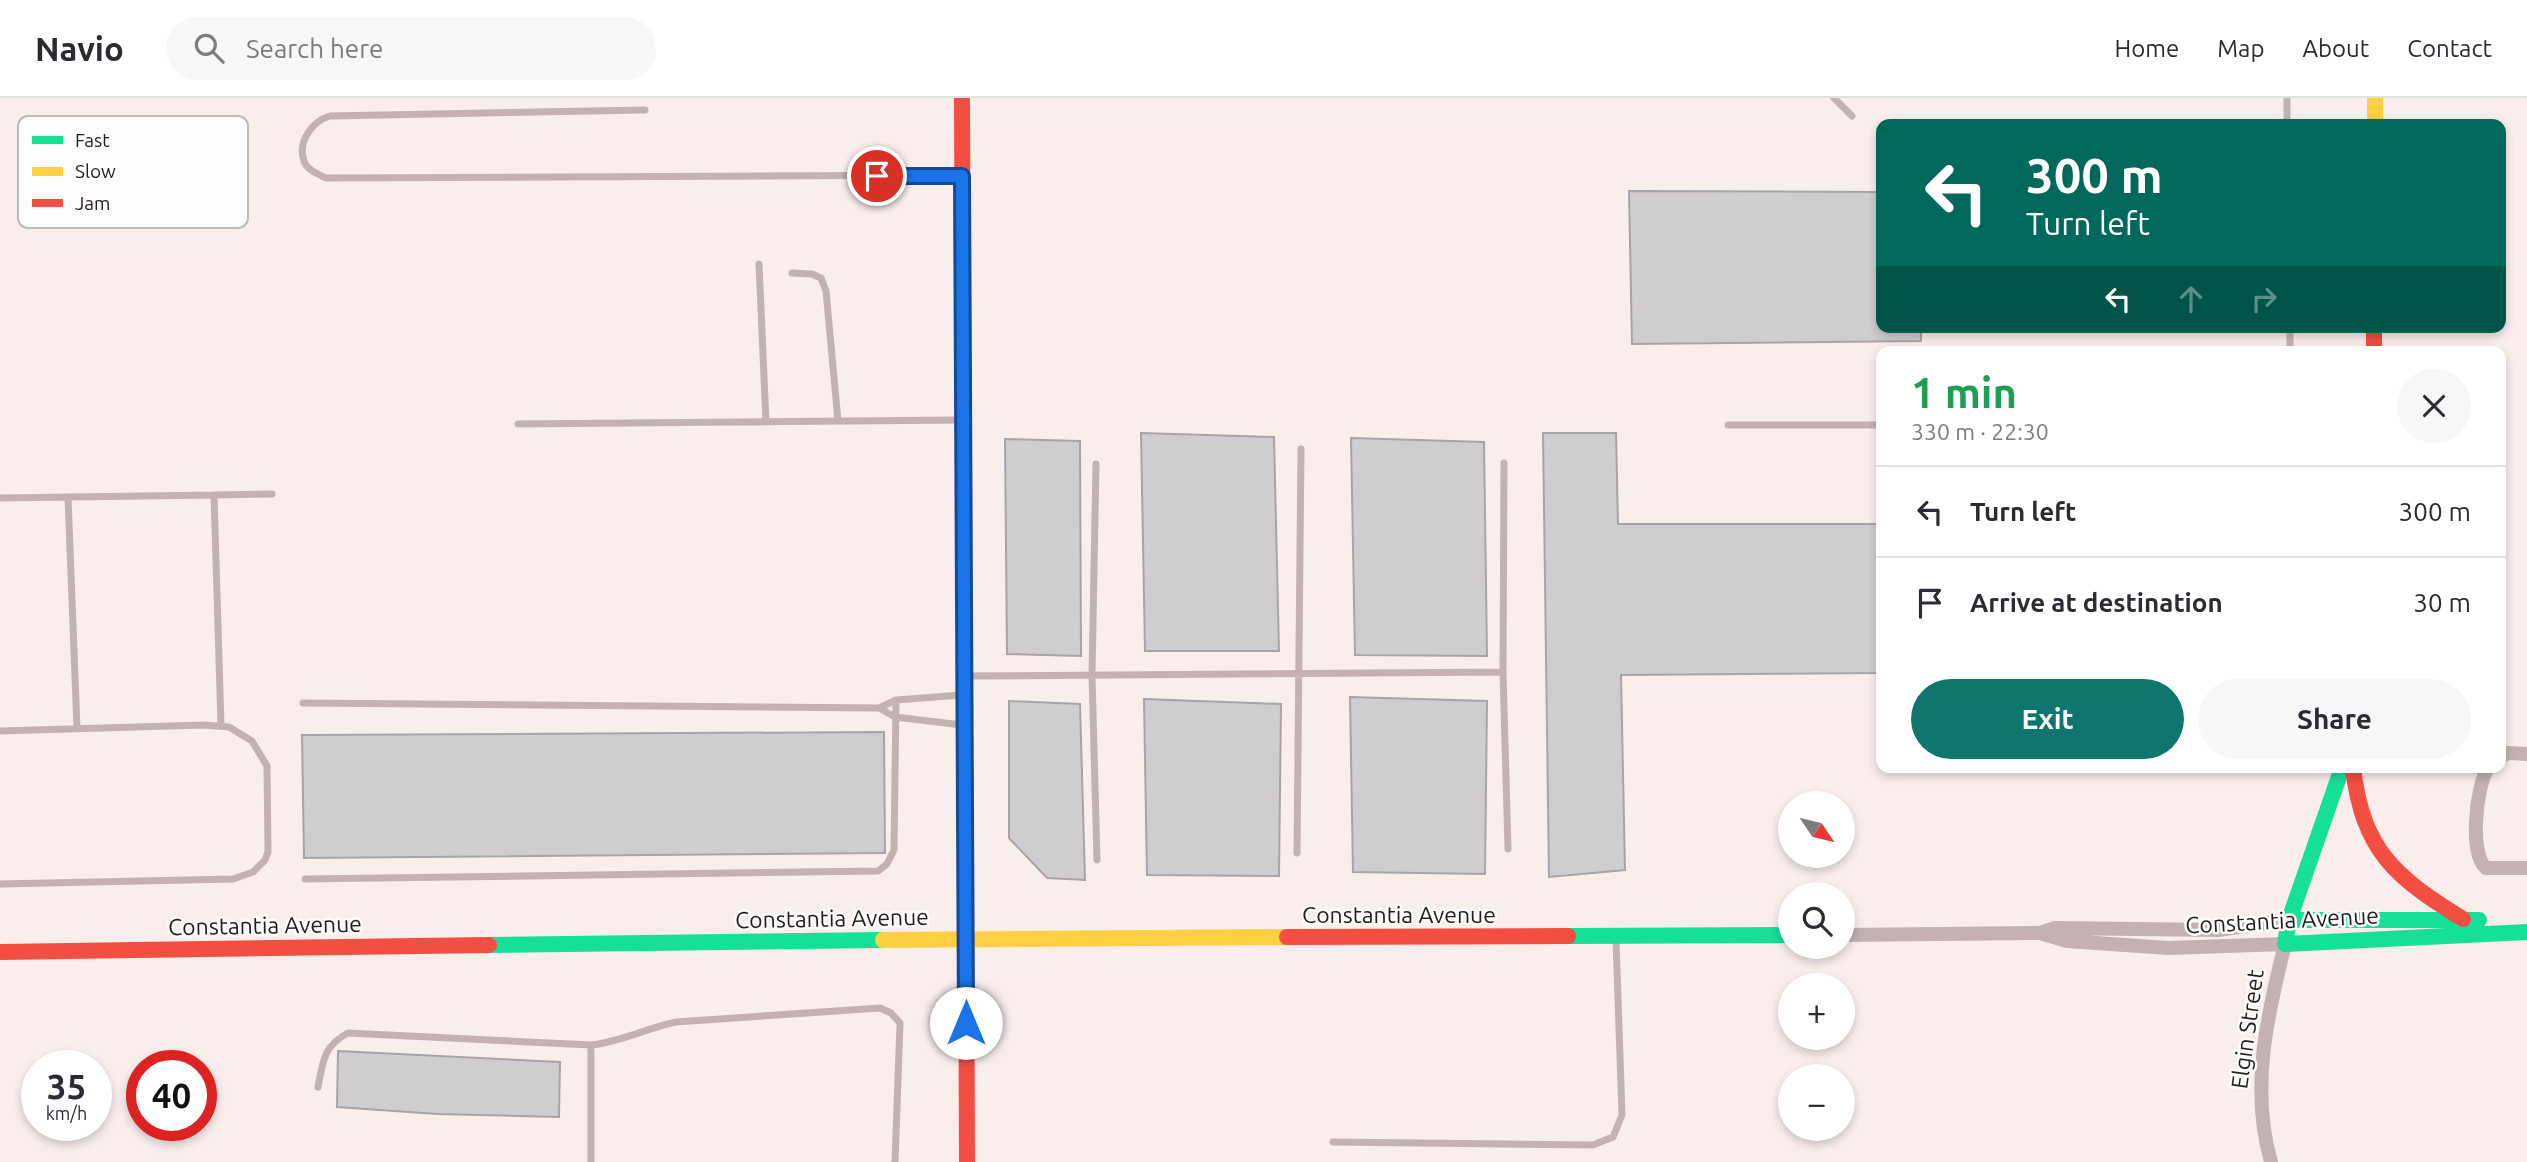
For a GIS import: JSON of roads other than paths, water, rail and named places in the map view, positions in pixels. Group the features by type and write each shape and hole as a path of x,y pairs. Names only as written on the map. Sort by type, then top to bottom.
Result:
{"street":[{"path":"962,98 967,1162"},
{"path":"2375,98 2375,119"},
{"path":"2506,754 2527,754"},
{"path":"2285,944 2289,920 2340,773"},
{"path":"2354,773 2357,804 2363,824 2374,845 2418,892 2464,920"},
{"path":"2486,773 2477,797 2477,857 2486,868 2527,868"},
{"name":"Constantia Avenue","path":"1855,934 2040,933 2055,928 2218,930 2289,920 2527,921"},
{"name":"Constantia Avenue","path":"2040,933 2067,942 2168,948 2527,932"},
{"name":"Constantia Avenue","path":"0,952 965,939 1778,935"},
{"name":"Elgin Street","path":"2271,1162 2261,1120 2261,1072 2285,944"}],"lane":[{"path":"1834,98 1852,116"},
{"path":"2287,98 2287,119"},
{"path":"645,110 330,116 318,120 308,132 304,161 313,172 326,178 962,176"},
{"path":"759,264 766,422"},
{"path":"792,273 812,274 821,278 826,291 838,421"},
{"path":"518,424 963,419"},
{"path":"1728,425 1876,425"},
{"path":"1297,853 1301,449"},
{"path":"1504,463 1503,672 1508,849"},
{"path":"1096,464 1092,675 1097,860"},
{"path":"0,498 272,494"},
{"path":"214,495 220,725"},
{"path":"68,497 77,729"},
{"path":"964,676 1503,672"},
{"path":"303,703 879,708 895,700 964,695"},
{"path":"305,880 878,871 887,864 894,850 895,700"},
{"path":"879,708 895,718 965,726"},
{"path":"0,731 220,725 229,727 252,741 267,766 268,852 265,860 253,872 233,879 0,884"},
{"path":"1334,1142 1593,1145 1613,1137 1622,1115 1616,936"},
{"path":"318,1087 324,1059 333,1041 348,1033 591,1045 608,1043 649,1028 676,1022 880,1009 891,1013 900,1023 895,1162"},
{"path":"591,1045 591,1162"}]}
